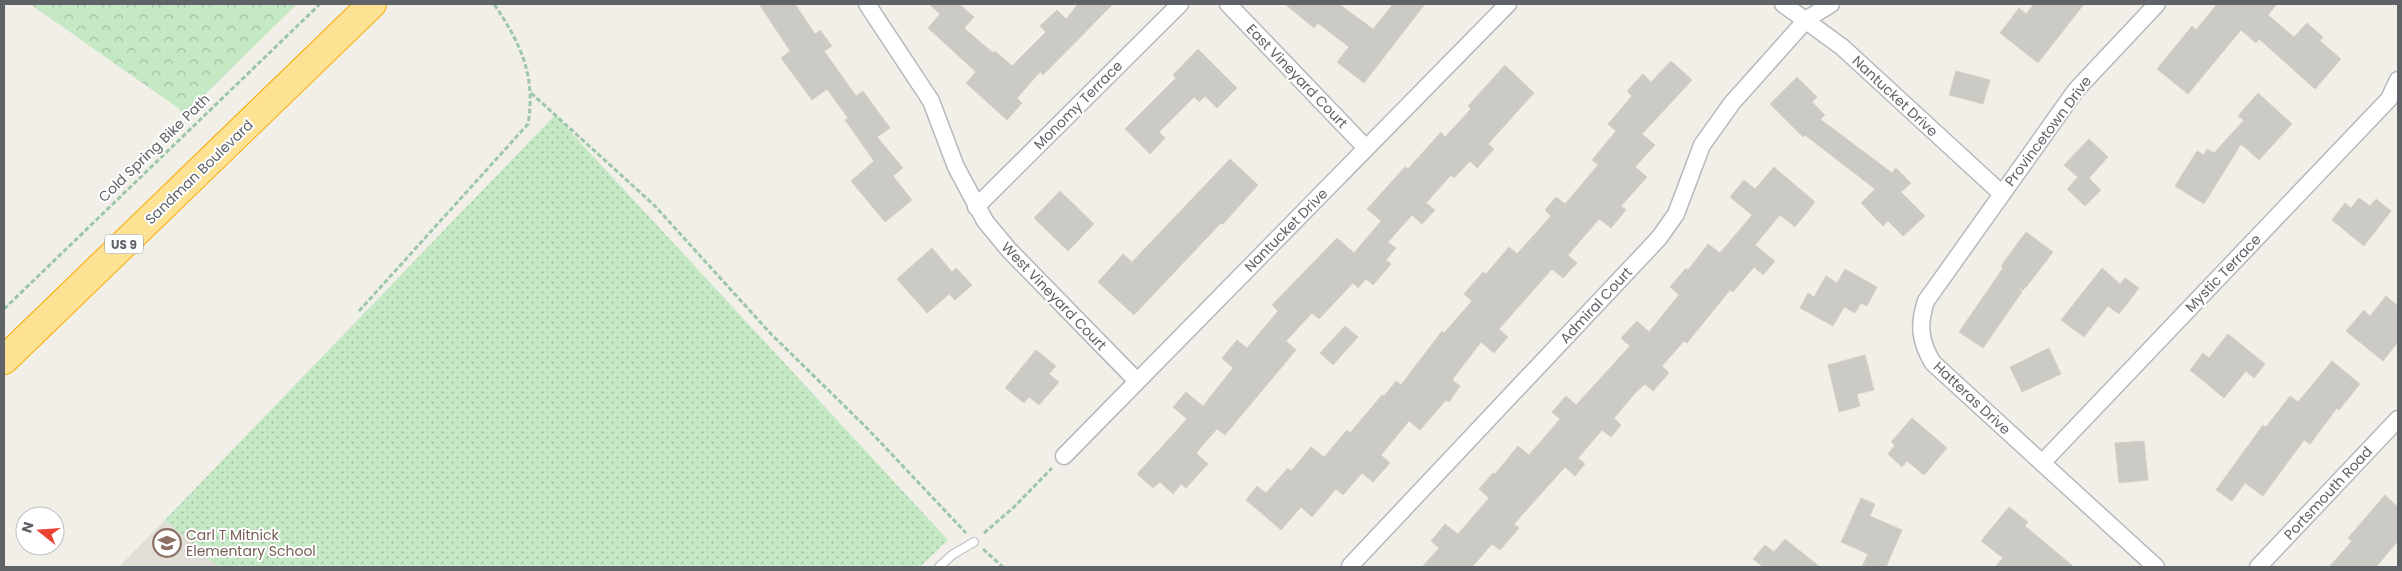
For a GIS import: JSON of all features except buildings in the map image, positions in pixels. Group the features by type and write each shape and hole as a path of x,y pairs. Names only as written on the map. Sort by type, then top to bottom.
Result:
{"highway":[{"name":"Sandman Boulevard","path":"4,360 372,4"}],"street":[{"name":"West Vineyard Court","path":"867,4 932,101 956,167 976,207 1009,250 1137,381"},
{"name":"Monomy Terrace","path":"976,207 1180,4"},
{"name":"East Vineyard Court","path":"1228,4 1366,148"},
{"name":"Nantucket Drive","path":"1064,456 1508,4"},
{"name":"Nantucket Drive","path":"1783,4 1842,47 2002,194"},
{"name":"Admiral Court","path":"1350,566 1659,238 1676,214 1702,145 1732,103 1807,20 1831,4"},
{"name":"Provincetown Drive","path":"2002,194 2076,90 2157,4"},
{"name":"Mystic Terrace","path":"2042,463 2389,98 2398,80"},
{"name":"Hatteras Drive","path":"2002,194 1926,300 1921,316 1920,332 1924,349 1933,363 2156,567"},
{"name":"Portsmouth Road","path":"2258,567 2398,419"}],"lane":[{"path":"939,567 952,555 974,542"}],"path":[{"name":"Cold Spring Bike Path","path":"4,309 320,4"},
{"path":"359,311 528,124 532,100 528,74 520,48 494,4"},
{"path":"531,93 654,205 771,334 932,495 974,542 1003,567"},
{"path":"974,542 1014,507 1064,456"}],"shaded area":[{"name":"Carl T Mitnick Elementary School","path":"165,520 218,567 119,567"}],"green space":[{"path":"30,4 297,4 184,115 178,108"},
{"path":"555,115 948,540 920,567 218,567 165,520"}],"place":[{"name":"Carl T Mitnick Elementary School","path":"167,543"}]}
